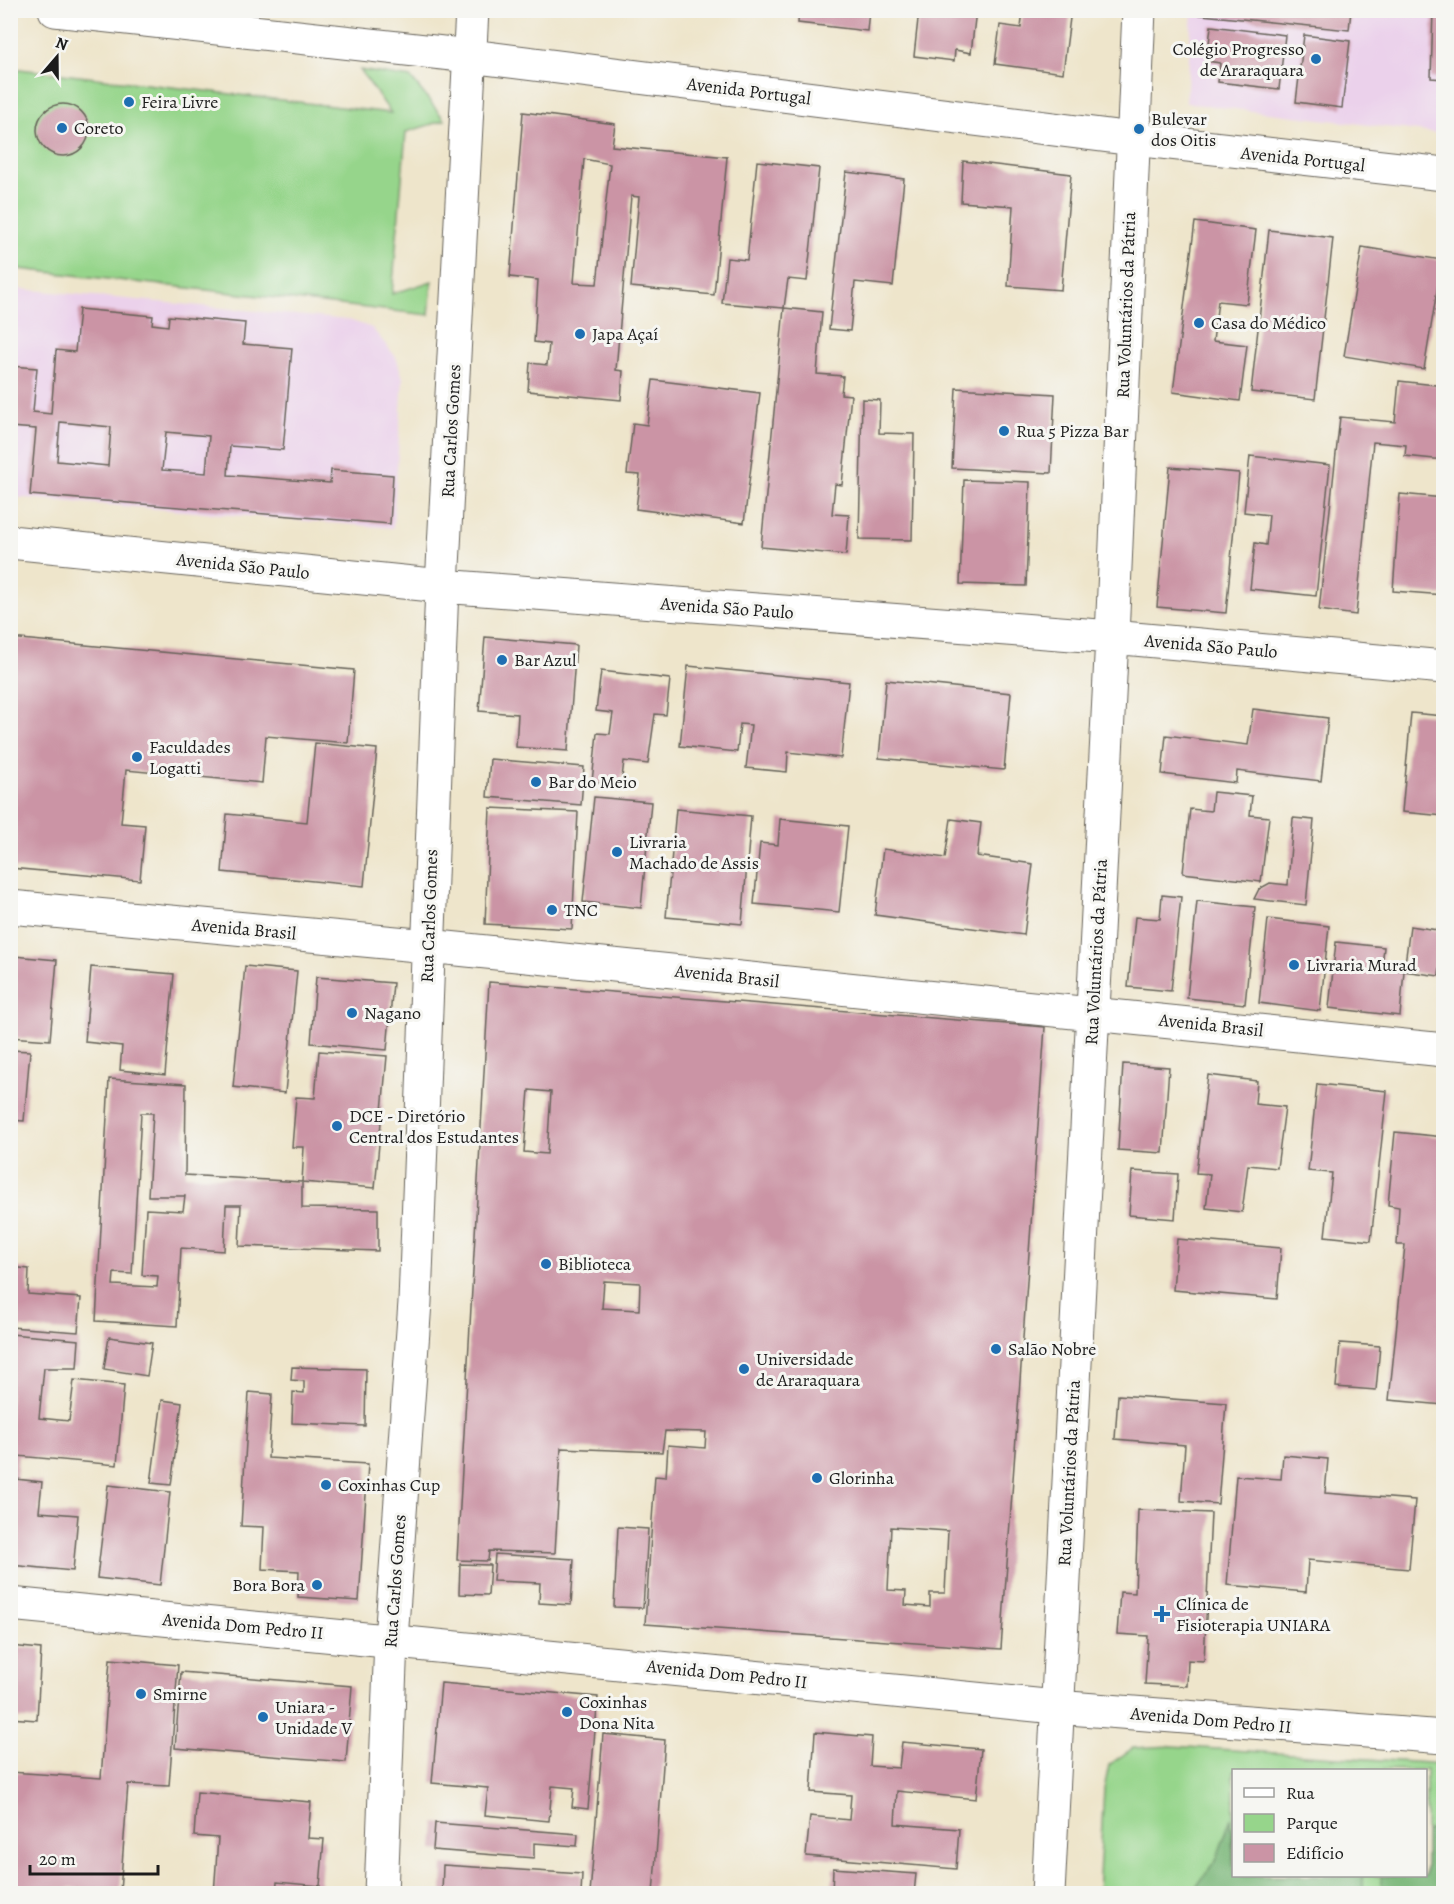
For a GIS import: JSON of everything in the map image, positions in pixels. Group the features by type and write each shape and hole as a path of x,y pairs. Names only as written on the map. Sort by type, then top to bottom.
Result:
{"street":[{"name":"Avenida Portugal","path":"55,10 470,56 1133,139 1443,174"},
{"name":"Rua Carlos Gomes","path":"381,1893 391,1641 415,1302 442,586 472,10"},
{"name":"Rua Voluntários da Pátria","path":"1048,1893 1094,1012 1139,10"},
{"name":"Avenida São Paulo","path":"10,542 442,586 1112,637 1443,667"},
{"name":"Avenida Brasil","path":"10,907 1094,1012 1443,1050"},
{"name":"Avenida Dom Pedro II","path":"10,1604 1056,1707 1443,1737"}],"shaded area":[{"name":"Colégio Progresso de Araraquara","path":"1192,11 1443,11 1443,134 1186,103"},
{"path":"10,288 349,320 372,328 396,357 403,378 393,528 11,497"}],"green space":[{"path":"11,68 391,113 360,70 411,78 445,120 406,132 392,294 432,281 429,315 11,268"},
{"path":"1172,1746 1443,1764 1443,1893 1098,1894 1104,1789 1109,1765 1133,1748"},
{"path":"1231,1818 1232,1877 1363,1877 1363,1893 1192,1893 1217,1858"},
{"path":"1434,1829 1443,1833 1443,1893 1381,1893 1382,1877 1427,1877 1427,1831"}],"building":[{"path":"799,10 869,10 867,31 798,23"},
{"path":"919,10 976,10 971,53 955,50 954,61 914,56"},
{"path":"1023,10 1071,10 1063,73 995,64 1000,25 1021,28"},
{"path":"1192,10 1351,10 1349,30 1192,14"},
{"path":"1433,10 1444,10 1444,79 1431,78"},
{"path":"1211,26 1285,35 1279,89 1218,82 1220,63 1207,61"},
{"path":"1304,35 1350,41 1342,108 1296,102"},
{"name":"Coreto","path":"63,104 73,106 81,112 87,120 89,130 87,140 81,148 73,154 63,156 53,154 45,148 39,140 37,130 39,120 45,112 53,106"},
{"path":"523,112 615,124 612,146 727,157 714,295 631,287 639,197 631,196 616,370 623,371 621,400 528,391 530,363 547,365 549,344 534,342 538,280 510,277","holes":["584,159 610,164 597,284 574,283"]},
{"path":"757,161 819,168 807,281 788,279 784,308 722,303 727,258 747,260"},
{"path":"963,161 1071,174 1061,290 1008,286 1013,206 961,202"},
{"path":"846,172 904,179 893,286 855,282 850,331 829,329"},
{"name":"Casa do Médico","path":"1195,222 1256,230 1247,304 1218,301 1213,341 1247,345 1240,401 1173,392"},
{"path":"1269,230 1333,238 1315,399 1251,392"},
{"path":"1362,247 1442,260 1424,369 1344,356"},
{"path":"784,308 822,312 817,374 843,376 841,394 851,395 842,485 835,484 832,514 849,515 846,555 761,547"},
{"path":"79,309 153,316 152,324 168,326 169,316 245,323 243,344 292,348 283,450 230,446 228,475 330,483 331,470 393,475 390,524 30,495 36,429 10,427 10,366 37,368 33,412 51,414 56,350 75,352","holes":["60,422 111,427 108,466 57,461","166,432 209,436 206,473 162,470"]},
{"path":"653,380 760,393 744,523 636,509 640,475 627,474 633,423 647,425"},
{"path":"1399,381 1444,386 1444,460 1405,456 1406,445 1373,442 1356,615 1319,610 1340,417 1395,422"},
{"name":"Rua 5 Pizza Bar","path":"956,388 1055,394 1051,473 952,468"},
{"path":"862,399 880,400 879,433 914,434 912,540 859,539"},
{"path":"1250,456 1330,465 1316,596 1250,589 1255,543 1266,545 1269,515 1244,512"},
{"path":"1170,467 1239,473 1226,613 1157,607"},
{"path":"964,480 1030,482 1026,586 960,584"},
{"path":"1400,494 1444,498 1444,595 1393,591"},
{"path":"485,637 576,645 568,751 516,747 518,714 479,711"},
{"name":"Faculdades Logatti","path":"10,638 354,670 348,743 266,736 262,783 126,770 121,823 145,825 140,880 10,868"},
{"path":"688,666 849,682 841,758 788,752 787,772 746,768 751,725 740,724 737,752 680,746"},
{"path":"601,671 670,679 666,715 655,714 648,764 624,761 621,786 592,782 597,733 610,734 613,713 596,711"},
{"path":"886,680 1011,693 1004,770 879,758"},
{"path":"1253,709 1328,718 1321,781 1237,771 1236,783 1162,774 1166,735 1248,745"},
{"path":"1411,713 1444,716 1444,816 1402,812"},
{"path":"315,743 377,749 364,886 222,872 227,814 307,822"},
{"name":"Bar do Meio","path":"490,759 584,767 581,805 487,797"},
{"path":"1213,792 1252,796 1250,815 1269,817 1261,882 1183,873 1190,809 1211,811"},
{"name":"Livraria Machado de Assis","path":"594,797 651,802 641,908 583,902"},
{"path":"490,808 578,812 572,929 485,924"},
{"path":"676,809 751,816 742,924 666,917"},
{"path":"1293,818 1314,820 1306,905 1254,899 1259,889 1270,883 1288,885"},
{"path":"780,819 848,826 839,912 754,904 760,843 778,845"},
{"path":"951,819 981,823 977,856 1033,864 1024,935 875,915 883,849 945,858"},
{"path":"1162,895 1181,897 1171,991 1128,987 1135,917 1160,919"},
{"path":"1197,901 1255,907 1245,1004 1187,998"},
{"name":"Livraria Murad","path":"1268,919 1329,926 1320,1011 1259,1003"},
{"path":"1410,926 1444,931 1439,976 1404,971"},
{"path":"1336,942 1384,947 1382,968 1404,971 1400,1016 1329,1008"},
{"path":"14,956 57,960 50,1040 10,1037 10,977"},
{"path":"245,966 297,971 285,1093 233,1087"},
{"path":"91,967 174,974 165,1075 120,1070 122,1046 85,1042"},
{"name":"Nagano","path":"316,977 393,983 387,1050 311,1043"},
{"name":"Universidade de Araraquara","path":"489,982 1045,1027 1001,1649 645,1624 655,1476 666,1477 668,1445 705,1448 706,1432 665,1431 662,1452 561,1448 555,1553 489,1551 488,1561 457,1560","holes":["529,1090 551,1092 547,1154 524,1152","604,1281 640,1283 639,1310 602,1308","891,1527 948,1531 945,1593 930,1593 930,1607 905,1605 906,1591 888,1590"]},
{"path":"10,1050 30,1051 24,1121 10,1120"},
{"name":"DCE - Diretório Central dos Estudantes","path":"319,1051 387,1056 375,1188 302,1182 304,1147 292,1147 296,1097 315,1098"},
{"path":"1123,1064 1169,1067 1163,1153 1118,1150"},
{"path":"1208,1075 1257,1081 1255,1104 1285,1107 1277,1168 1248,1165 1242,1212 1206,1208 1210,1174 1196,1173"},
{"path":"109,1079 186,1084 185,1175 302,1182 302,1208 378,1209 378,1251 239,1246 241,1205 226,1205 224,1251 181,1248 177,1326 96,1321","holes":["141,1113 153,1113 148,1196 185,1196 183,1211 146,1209 142,1275 158,1276 157,1287 113,1285 114,1273 132,1274"]},
{"path":"1317,1084 1387,1091 1371,1241 1325,1236 1332,1173 1308,1171"},
{"path":"1395,1132 1444,1137 1444,1405 1389,1400 1405,1245 1397,1245 1399,1207 1388,1205"},
{"path":"1132,1171 1178,1174 1175,1219 1129,1215"},
{"path":"1177,1239 1281,1248 1277,1299 1173,1290"},
{"path":"10,1267 29,1269 28,1294 81,1298 78,1332 10,1327"},
{"path":"10,1334 79,1340 77,1368 44,1368 39,1418 69,1421 74,1380 124,1385 117,1465 18,1456 16,1479 42,1482 39,1512 78,1515 73,1571 10,1565"},
{"path":"109,1337 152,1343 147,1376 104,1369"},
{"path":"1340,1343 1380,1346 1376,1390 1336,1387"},
{"path":"292,1367 366,1369 365,1426 292,1423 293,1392 304,1393 304,1381 291,1380"},
{"path":"249,1392 272,1394 268,1458 368,1464 359,1601 298,1597 299,1571 262,1569 264,1527 241,1526"},
{"path":"1118,1395 1226,1403 1218,1504 1181,1501 1185,1445 1115,1439"},
{"path":"162,1400 182,1403 171,1485 151,1483"},
{"path":"1283,1455 1328,1459 1325,1493 1415,1500 1409,1569 1308,1560 1306,1592 1227,1585 1236,1476 1281,1479"},
{"path":"108,1485 170,1492 160,1585 97,1578"},
{"name":"Clínica de Fisioterapia UNIARA","path":"1138,1510 1211,1513 1204,1661 1188,1660 1187,1686 1145,1684 1148,1636 1117,1634 1120,1592 1135,1593"},
{"path":"618,1527 648,1529 643,1608 614,1607"},
{"path":"495,1554 574,1559 571,1605 539,1603 540,1583 493,1581"},
{"path":"460,1564 490,1565 488,1595 459,1594"},
{"path":"10,1646 41,1649 37,1720 10,1718"},
{"path":"110,1659 178,1665 169,1786 128,1784 120,1892 68,1888 67,1894 10,1894 10,1772 101,1778"},
{"name":"Uniara - Unidade V","path":"181,1672 352,1686 346,1762 175,1748"},
{"path":"441,1683 598,1697 588,1809 572,1807 574,1788 552,1786 549,1821 485,1815 488,1788 432,1783"},
{"path":"815,1732 872,1737 870,1766 899,1768 902,1742 981,1749 976,1799 897,1791 895,1824 959,1829 956,1869 806,1856 810,1816 849,1820 851,1795 811,1792"},
{"path":"603,1734 665,1740 653,1894 590,1894"},
{"path":"197,1792 311,1802 308,1838 324,1839 320,1886 277,1882 276,1894 214,1894 218,1838 194,1836"},
{"path":"435,1823 578,1834 577,1846 534,1843 534,1858 433,1850"},
{"path":"443,1865 582,1874 581,1894 442,1894"},
{"path":"833,1868 916,1874 914,1894 832,1894"}],"place":[{"name":"Colégio Progresso de Araraquara","path":"1316,59"},
{"name":"Feira Livre","path":"129,102"},
{"name":"Coreto","path":"62,128"},
{"name":"Bulevar dos Oitis","path":"1139,129"},
{"name":"Casa do Médico","path":"1199,323"},
{"name":"Japa Açaí","path":"580,334"},
{"name":"Rua 5 Pizza Bar","path":"1004,431"},
{"name":"Bar Azul","path":"502,660"},
{"name":"Faculdades Logatti","path":"137,757"},
{"name":"Bar do Meio","path":"536,782"},
{"name":"Livraria Machado de Assis","path":"617,852"},
{"name":"TNC","path":"552,910"},
{"name":"Livraria Murad","path":"1294,965"},
{"name":"Nagano","path":"352,1013"},
{"name":"DCE - Diretório Central dos Estudantes","path":"337,1126"},
{"name":"Biblioteca","path":"546,1264"},
{"name":"Salão Nobre","path":"996,1349"},
{"name":"Universidade de Araraquara","path":"744,1369"},
{"name":"Glorinha","path":"817,1478"},
{"name":"Coxinhas Cup","path":"326,1485"},
{"name":"Bora Bora","path":"317,1585"},
{"name":"Clínica de Fisioterapia UNIARA","path":"1162,1614"},
{"name":"Smirne","path":"141,1694"},
{"name":"Coxinhas Dona Nita","path":"567,1712"},
{"name":"Uniara - Unidade V","path":"263,1717"}]}
